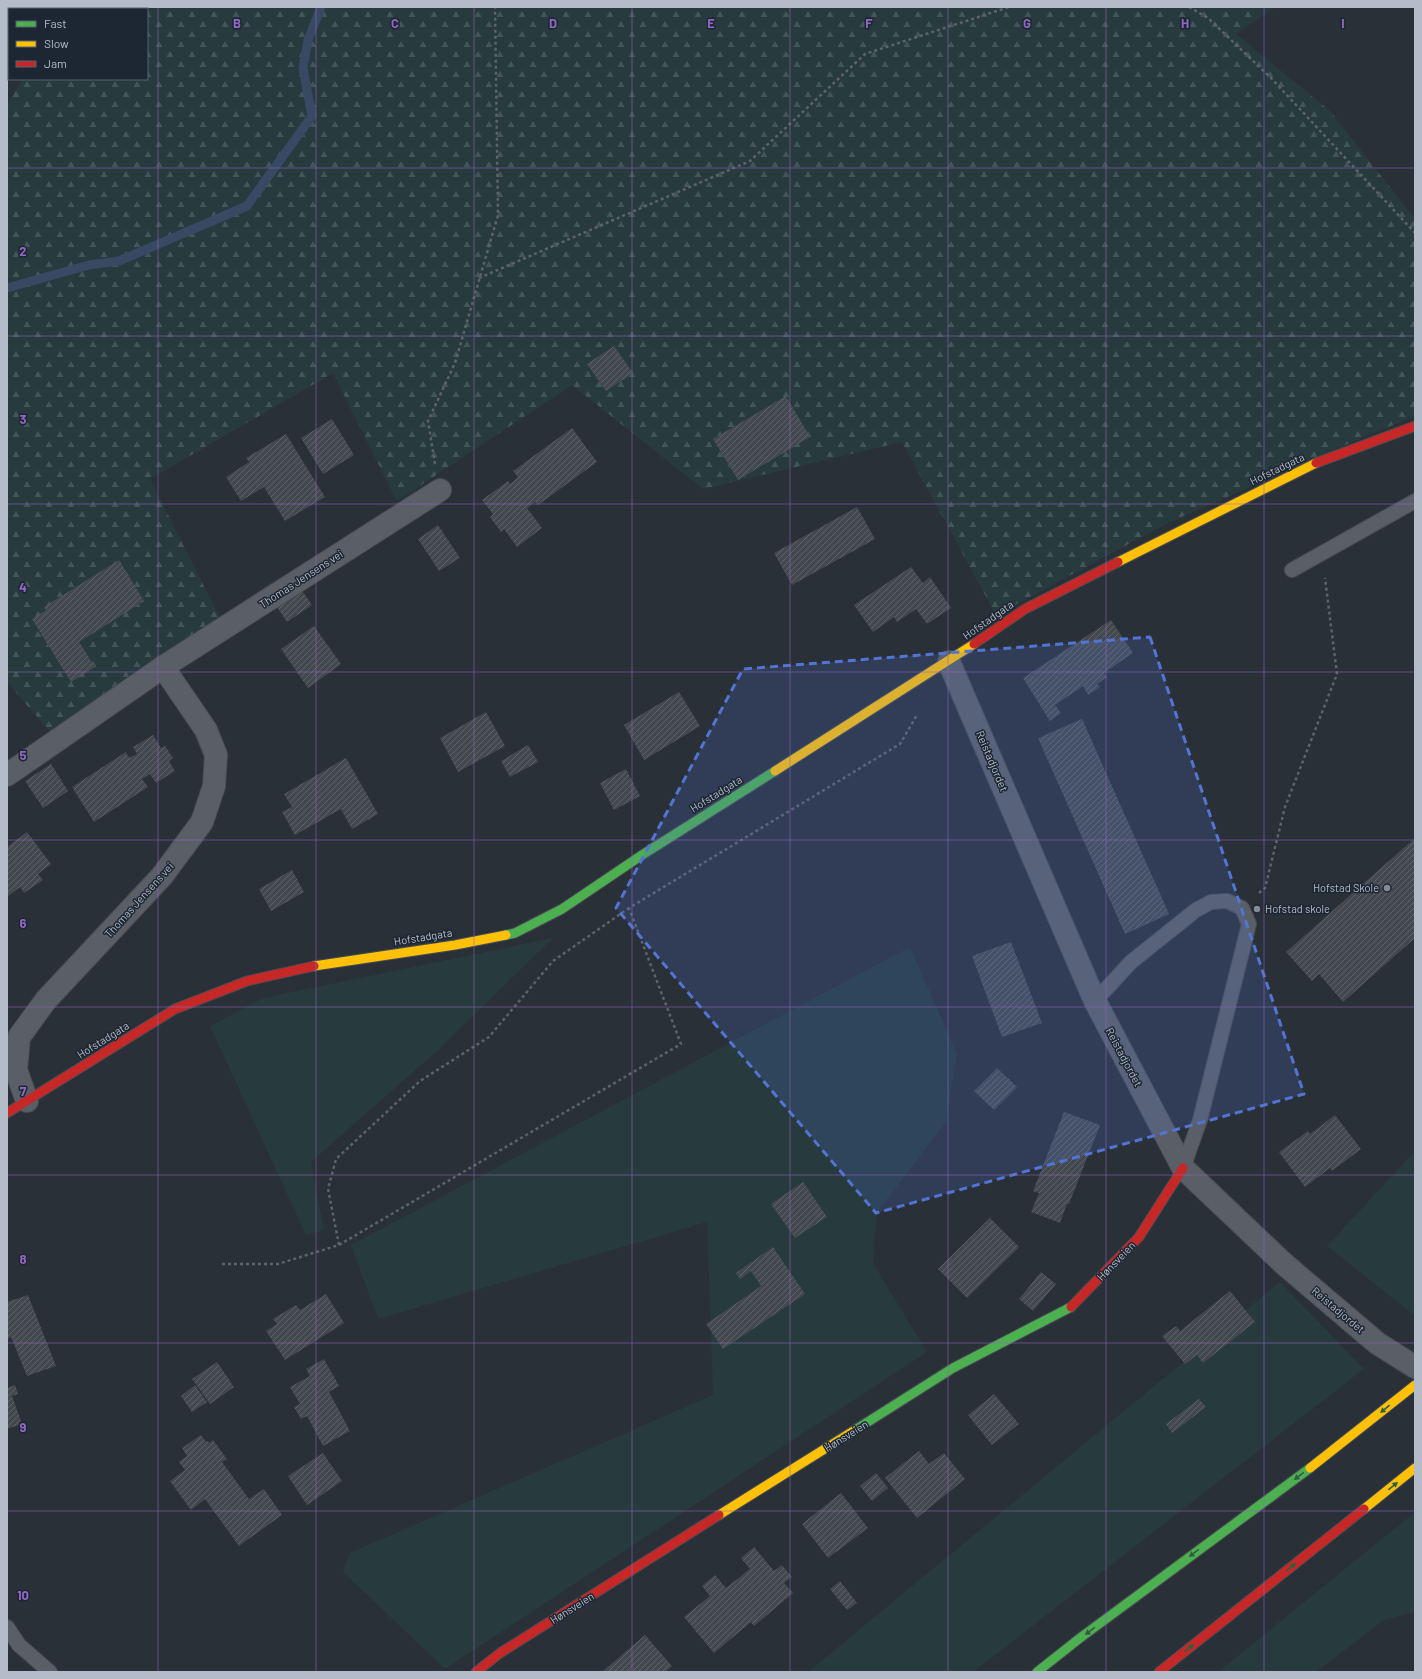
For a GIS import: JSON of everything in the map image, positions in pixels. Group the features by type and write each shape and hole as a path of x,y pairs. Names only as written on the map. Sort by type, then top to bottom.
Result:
{"main road":[{"name":"Hofstadgata","path":"7,1113 175,1009 247,981 309,967 455,945 514,933 562,909 642,855 949,662 1024,609 1309,466 1415,426"},
{"name":"Hønsveien","path":"476,1672 507,1649 953,1368 1068,1310 1139,1237 1183,1168"},
{"path":"1037,1672 1080,1638 1330,1452 1415,1385"},
{"path":"1159,1672 1415,1468"}],"street":[{"name":"Thomas Jensens vei","path":"7,775 163,667 440,490"},
{"name":"Reistadjordet","path":"949,662 1094,1001 1183,1168 1283,1263 1377,1343 1415,1367"},
{"name":"Thomas Jensens vei","path":"27,1101 16,1070 19,1037 46,1000 162,876 202,822 214,786 216,755 206,730 163,667"}],"lane":[{"path":"1292,570 1415,500"},
{"path":"1094,1001 1132,962 1196,910 1211,902 1227,901 1242,908 1249,924 1200,1120 1183,1168"},
{"path":"7,1627 20,1645 50,1672"}],"path":[{"path":"440,490 428,421 455,363 498,215 495,7"},
{"path":"479,278 750,161 865,54 1009,7"},
{"path":"1189,7 1208,18 1271,78 1415,233"},
{"path":"1242,908 1265,888 1285,807 1337,674 1322,554"},
{"path":"339,1245 328,1190 336,1159 420,1081 489,1037 553,961 628,908 900,744 921,710"},
{"path":"222,1264 278,1264 339,1245 681,1044 628,908"}],"highlighted area":[{"path":"1150,637 1304,1094 876,1213 616,908 743,669"}],"green space":[{"path":"1275,7 1236,34 1330,111 1415,219 1415,416 1168,523 996,615 902,442 703,489 572,385 397,501 333,373 150,479 221,620 50,732 7,682 7,104 22,80 148,80 148,8 68,8"},
{"path":"553,938 437,1051 311,1162 324,1230 306,1235 210,1026 263,998"},
{"path":"910,947 957,1054 946,1122 877,1212 873,1263 927,1352 445,1669 343,1572 350,1553 713,1395 707,1222 378,1319 351,1245"},
{"path":"1415,1151 1415,1316 1327,1246"},
{"path":"1280,1282 1364,1369 973,1672 808,1672"},
{"path":"1415,1512 1415,1612 1384,1620 1316,1672 1218,1672"}],"building":[{"path":"614,346 633,373 606,391 587,364"},
{"path":"786,396 810,437 738,480 713,439"},
{"path":"332,419 354,455 323,474 301,438"},
{"path":"572,428 597,462 538,505 535,502 527,508 542,528 517,547 504,529 501,532 490,517 493,514 482,500 508,481 510,484 518,477 513,471"},
{"path":"286,434 325,497 285,521 264,487 241,501 226,477 249,462 246,458"},
{"path":"857,507 875,539 792,585 774,553"},
{"path":"438,525 460,558 439,571 418,539"},
{"path":"119,560 144,601 79,642 95,667 71,682 32,619 46,610 44,607"},
{"path":"911,567 923,583 930,577 951,608 927,624 916,609 897,622 894,617 873,632 854,605"},
{"path":"301,589 312,605 287,622 277,607"},
{"path":"1111,620 1133,653 1104,673 1107,677 1097,684 1100,687 1088,695 1083,686 1055,705 1061,713 1050,721 1023,678"},
{"path":"314,626 341,664 308,688 281,649"},
{"path":"679,692 700,726 644,760 624,725"},
{"path":"486,712 505,746 458,772 440,738"},
{"path":"1082,719 1169,914 1125,934 1038,738"},
{"path":"153,735 161,748 165,746 173,758 169,761 175,771 156,783 150,774 142,779 148,787 94,822 72,787 126,752 129,758 137,754 133,747"},
{"path":"528,745 538,762 510,777 501,761"},
{"path":"346,758 378,814 352,829 341,809 295,835 282,812 292,807 284,794"},
{"path":"51,764 68,791 43,808 25,781"},
{"path":"626,769 640,796 614,810 600,783"},
{"path":"27,832 51,864 38,874 43,880 24,893 20,887 7,897 7,847"},
{"name":"Hofstad Skole","path":"1415,838 1415,938 1343,1002 1319,974 1312,981 1286,952"},
{"path":"292,870 304,892 271,911 259,889"},
{"path":"1011,942 1042,1023 1002,1037 972,956"},
{"path":"997,1068 1017,1087 994,1110 974,1091"},
{"path":"1064,1112 1100,1125 1060,1223 1031,1212 1039,1193 1033,1191"},
{"path":"1335,1115 1361,1149 1332,1171 1330,1168 1305,1187 1279,1152 1308,1131 1310,1134"},
{"path":"803,1182 827,1217 795,1238 771,1204"},
{"path":"990,1218 1019,1247 967,1298 938,1269"},
{"path":"773,1247 805,1294 723,1349 706,1324 761,1286 751,1271 740,1279 736,1273"},
{"path":"1041,1272 1056,1284 1033,1311 1019,1299"},
{"path":"1230,1291 1255,1322 1203,1363 1197,1355 1185,1364 1162,1336 1176,1326 1180,1331"},
{"path":"326,1294 344,1323 285,1360 266,1331 277,1324 273,1319 296,1305 300,1310"},
{"path":"28,1295 56,1366 27,1376 11,1337 7,1339 7,1302"},
{"path":"324,1359 339,1386 329,1392 350,1431 323,1446 307,1416 301,1419 294,1407 300,1404 290,1387 310,1376 306,1369"},
{"path":"217,1362 234,1387 210,1404 192,1379"},
{"path":"15,1385 18,1394 12,1396 22,1424 7,1429 7,1388"},
{"path":"195,1385 207,1402 192,1412 181,1396"},
{"path":"994,1394 1019,1424 992,1445 968,1415"},
{"path":"1199,1399 1206,1407 1172,1433 1166,1424"},
{"path":"201,1435 206,1442 208,1441 209,1443 213,1440 227,1459 222,1462 249,1499 264,1489 282,1515 239,1546 205,1499 191,1510 170,1481 185,1470 179,1462 187,1456 182,1448"},
{"path":"919,1451 929,1464 944,1453 965,1479 917,1518 885,1478"},
{"path":"323,1453 342,1481 307,1505 288,1476"},
{"path":"876,1473 888,1488 872,1501 860,1486"},
{"path":"841,1493 868,1528 828,1558 802,1524"},
{"path":"754,1547 774,1571 782,1565 792,1577 784,1583 793,1593 754,1626 751,1622 714,1653 684,1617 710,1596 702,1586 715,1575 726,1588 750,1569 741,1558"},
{"path":"840,1581 857,1603 847,1610 830,1589"},
{"path":"645,1635 672,1666 665,1672 602,1672"}],"waterway":[{"path":"7,288 89,265 119,261 247,206 312,116 303,68 308,40 321,7"}],"traffic: fast":[{"path":"506,935 515,933 562,909 642,855 775,771"},
{"path":"855,1430 953,1368 1071,1307"},
{"path":"1037,1672 1080,1638 1310,1468"}],"traffic: slow":[{"path":"1118,562 1316,463"},
{"path":"775,771 974,644"},
{"path":"314,966 455,945 506,935"},
{"path":"1310,1468 1415,1385"},
{"path":"719,1515 855,1430"},
{"path":"1364,1509 1415,1468"}],"traffic: jam":[{"path":"1316,463 1415,426"},
{"path":"974,644 1025,609 1118,562"},
{"path":"7,1113 175,1009 247,981 314,966"},
{"path":"1071,1307 1139,1237 1183,1168"},
{"path":"1159,1672 1364,1509"},
{"path":"476,1672 500,1653 719,1515"}],"place":[{"name":"Hofstad Skole","path":"1387,888"},
{"name":"Hofstad skole","path":"1257,909"}]}
